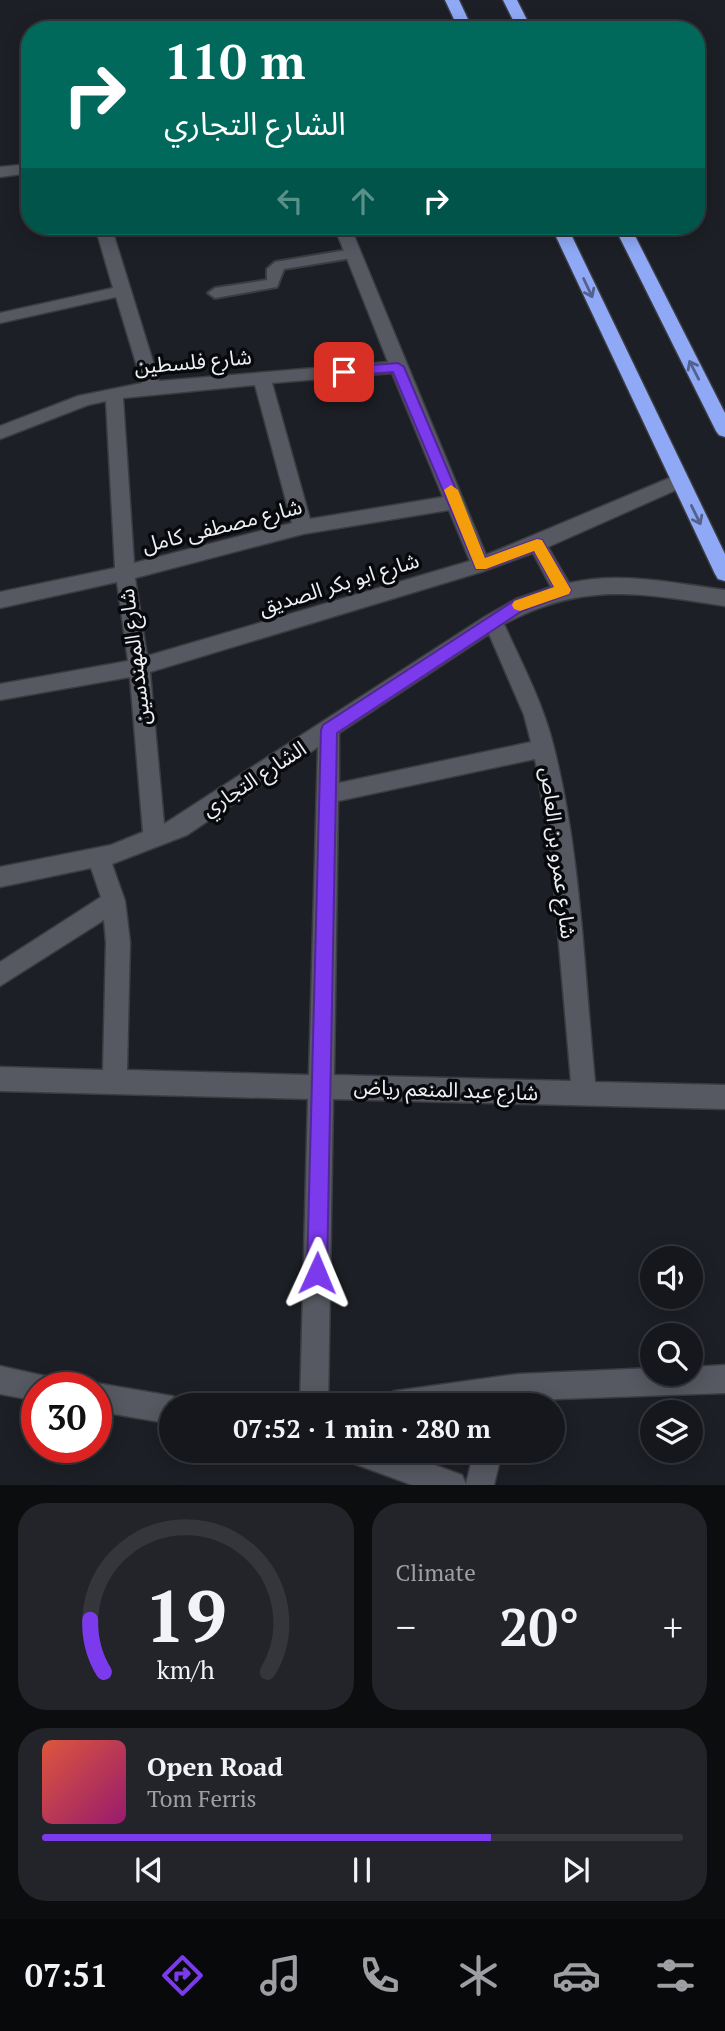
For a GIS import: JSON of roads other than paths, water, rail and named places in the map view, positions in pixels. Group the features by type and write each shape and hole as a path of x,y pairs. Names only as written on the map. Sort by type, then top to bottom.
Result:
{"highway":[{"path":"452,0 462,21"},
{"path":"510,0 520,21"},
{"path":"563,235 725,574"},
{"path":"627,235 725,431"}],"street":[{"path":"0,172 21,169"},
{"path":"106,235 152,388"},
{"path":"346,235 481,565"},
{"path":"0,317 122,291"},
{"name":"شارع فلسطين","path":"0,433 62,407 114,393 398,367"},
{"path":"262,379 303,527"},
{"name":"شارع المهندسين","path":"114,393 125,573 139,667 154,838"},
{"name":"شارع ابو بكر الصديق","path":"0,692 139,667 481,565 537,544 679,481"},
{"name":"شارع مصطفى كامل","path":"0,600 125,573 303,527 456,502"},
{"path":"537,544 563,590"},
{"name":"الشارع التجاري","path":"0,877 98,857 179,828 517,607 563,590 614,584 725,598"},
{"name":"شارع عمرو بن العاص","path":"494,621 534,715 544,748 562,852 584,1094"},
{"path":"314,1393 329,730"},
{"path":"328,794 544,748"},
{"path":"98,857 114,901 118,942 115,1081"},
{"path":"0,975 114,901"},
{"name":"شارع عبد المنعم رياض","path":"0,1079 725,1097"},
{"path":"551,1393 725,1379"},
{"path":"0,1380 21,1384"},
{"path":"112,1400 159,1408"},
{"path":"391,1463 452,1485"},
{"path":"480,1485 485,1463"}],"lane":[{"path":"215,293 272,284 274,269 280,265 353,254"}]}
